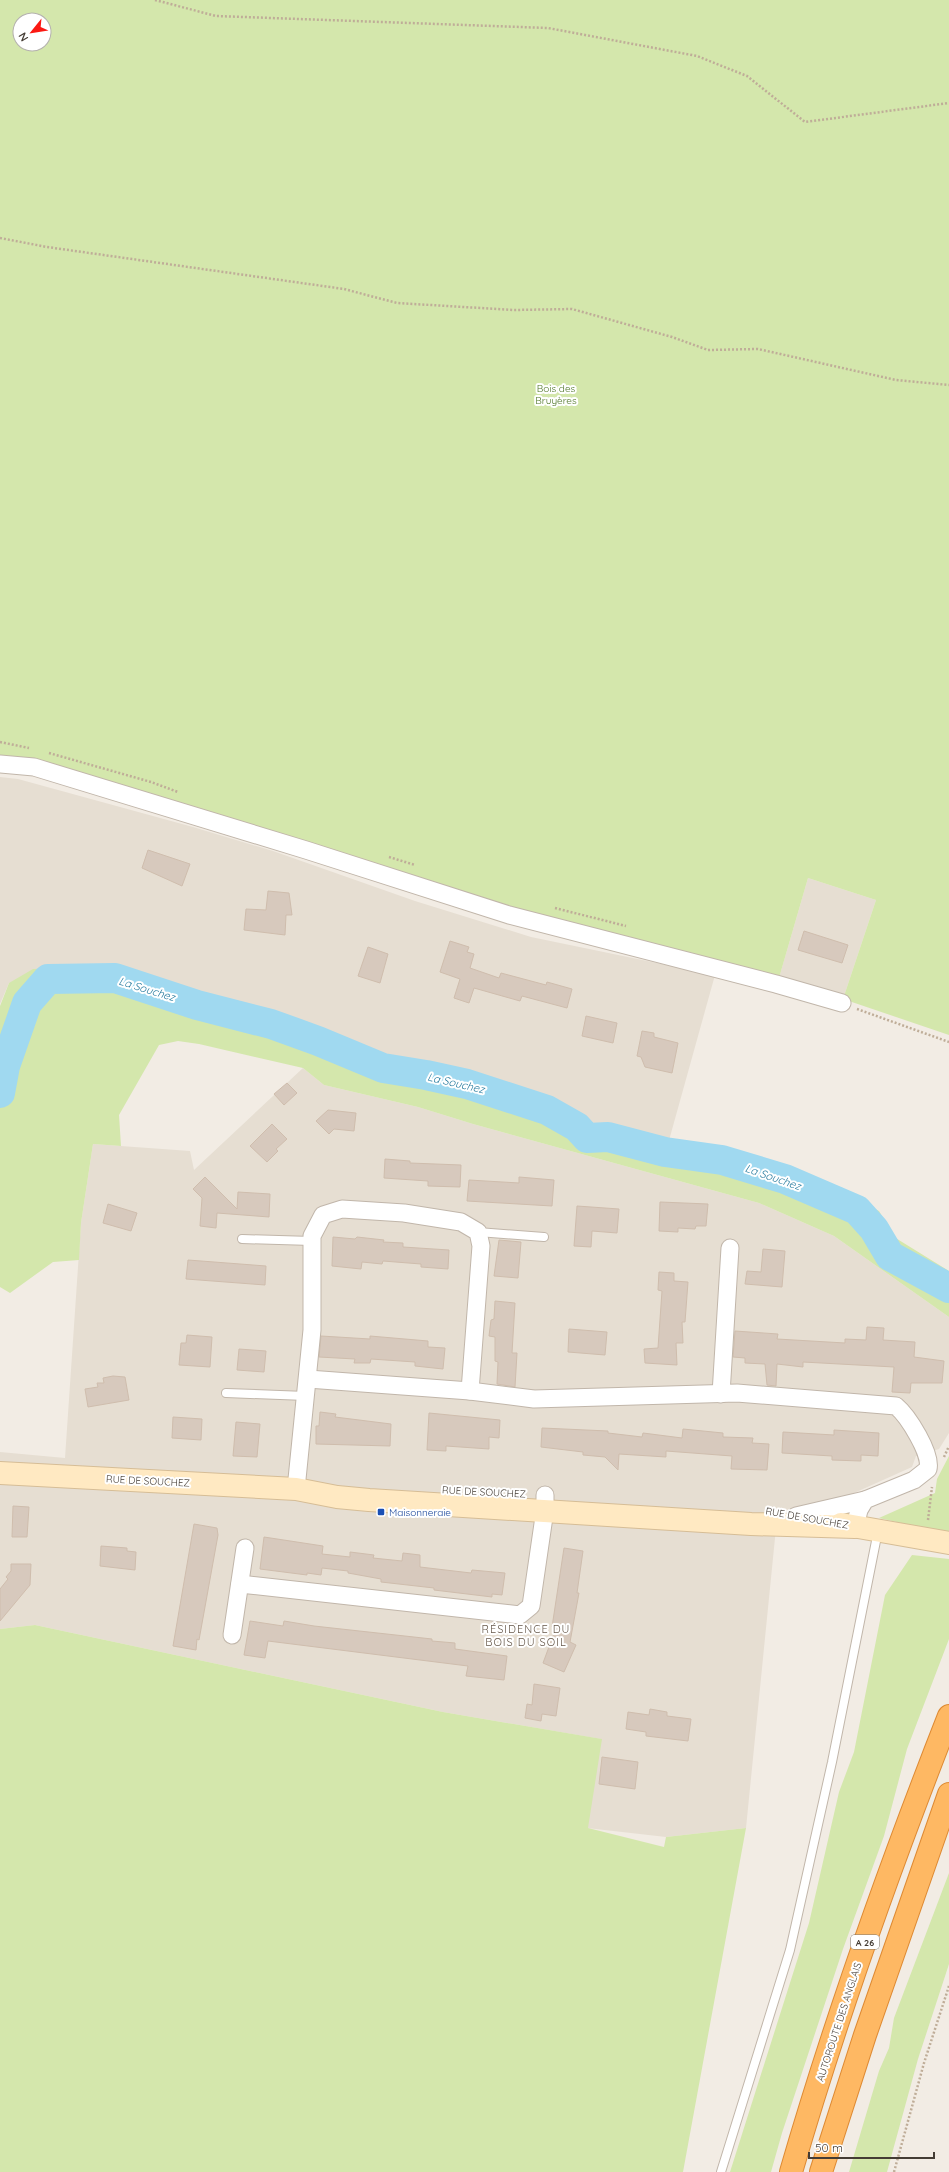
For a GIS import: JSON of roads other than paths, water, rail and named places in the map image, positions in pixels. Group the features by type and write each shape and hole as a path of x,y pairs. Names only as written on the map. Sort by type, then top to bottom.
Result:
{"highway":[{"name":"AUTOROUTE DES ANGLAIS","path":"791,2172 839,2016 907,1822 949,1716"},
{"name":"A 26","path":"821,2172 865,2035 949,1794"}],"main road":[{"name":"RUE DE SOUCHEZ","path":"0,1473 296,1489 337,1484 545,1502 751,1524 855,1527"},
{"name":"RUE DE SOUCHEZ","path":"545,1502 757,1510 855,1527"},
{"path":"855,1527 949,1543"}],"street":[{"path":"0,764 34,767 306,850 509,915 776,984 842,1003"},
{"path":"296,1489 312,1330 312,1236 323,1215 342,1209 404,1213 462,1222 478,1232 481,1246 470,1391"},
{"path":"721,1394 730,1248"},
{"path":"307,1387 470,1391 534,1399 737,1393 896,1406 936,1459 922,1475 865,1500 796,1516"},
{"path":"855,1527 859,1510 865,1500"},
{"path":"240,1584 520,1615 531,1606 545,1502"},
{"path":"232,1635 244,1548"}],"lane":[{"path":"478,1232 544,1237"},
{"path":"242,1240 312,1241"},
{"path":"226,1393 307,1387"},
{"path":"721,2172 790,1950 832,1762 878,1530"}],"waterway":[{"name":"La Souchez","path":"0,1093 5,1066 27,1003 48,979 115,978 197,1005 271,1024 318,1041 383,1068 467,1084 547,1110 577,1127 587,1138 608,1137 665,1152 722,1160 785,1179 857,1210 874,1229 890,1256 949,1288"}],"place":[{"name":"Maisonneraie","path":"381,1512"}],"district":[{"name":"RÉSIDENCE DU BOIS DU SOIL","path":"526,1635"}],"park label":[{"name":"Bois des Bruyères","path":"556,394"}]}
